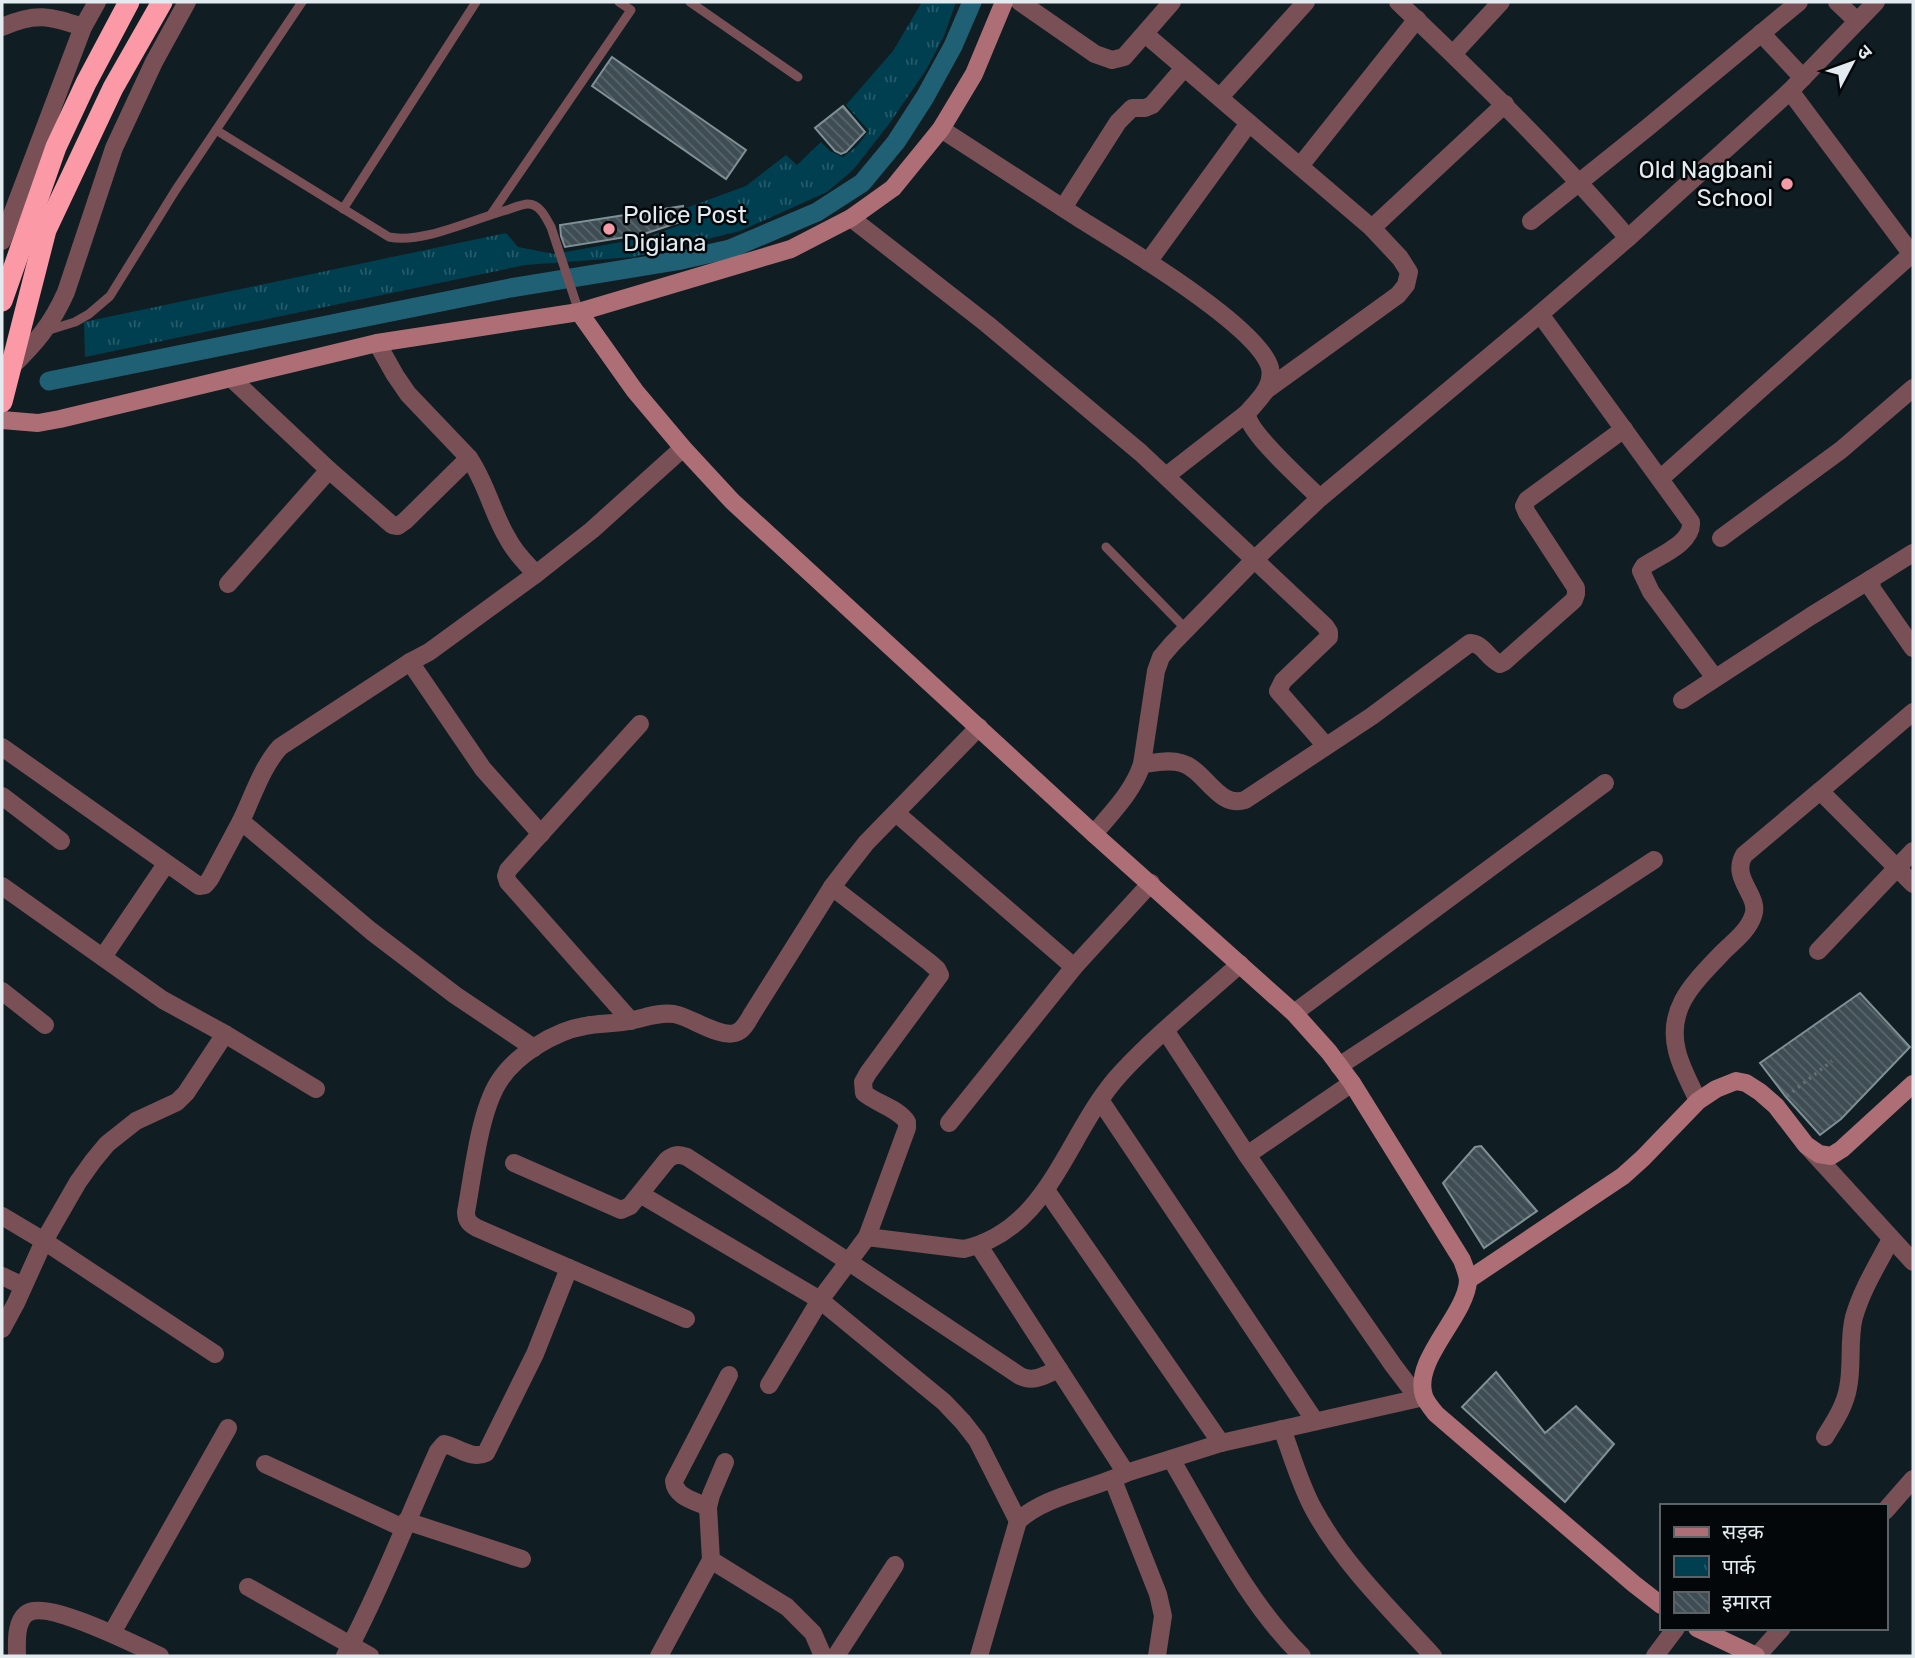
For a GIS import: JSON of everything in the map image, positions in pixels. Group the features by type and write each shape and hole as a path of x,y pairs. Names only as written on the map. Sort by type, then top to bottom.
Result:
{"highway":[{"path":"2,301 56,146 129,2"},
{"path":"2,402 46,230 113,88 162,2"}],"street":[{"path":"2,240 83,27 97,2"},
{"path":"10,368 45,331 57,314 114,148 154,62 187,2"},
{"path":"2,420 38,423 60,419 377,342 579,312 791,249 851,218 893,188 941,129 974,74 1004,2"},
{"path":"1020,2 1095,54 1112,60 1125,57 1172,2"},
{"path":"1220,97 1306,2"},
{"path":"1398,2 1505,104 1581,182 1628,238"},
{"path":"1453,54 1501,2"},
{"path":"1531,221 1799,2"},
{"path":"1837,2 1857,21"},
{"path":"1094,834 1138,777 1156,671 1161,657 1254,560 1320,498 1628,238 1796,85 1877,2"},
{"path":"2,27 20,19 37,16 83,27"},
{"path":"1300,166 1417,19"},
{"path":"1660,480 1913,255 1761,33"},
{"path":"1145,34 1372,228 1400,258 1409,272 1406,285 1398,295 1265,391"},
{"path":"1063,208 1118,122 1132,108 1152,105 1184,68"},
{"path":"1372,228 1505,104"},
{"path":"1148,262 1249,123"},
{"path":"941,129 1195,293 1248,337 1269,366 1271,379 1247,413 1166,476"},
{"path":"851,218 987,324 1141,453 1329,632 1324,643 1283,681 1278,691 1326,746"},
{"path":"579,312 635,391 682,448 733,501 1094,834 1294,1013 1352,1083 1462,1260 1468,1280"},
{"path":"1540,314 1691,522 1692,528 1688,536 1644,566 1641,572 1651,593 1715,678"},
{"path":"377,342 408,394 469,458 483,480 508,540 536,575"},
{"path":"231,378 391,525 398,526 469,458"},
{"path":"1721,538 1850,442 1913,388"},
{"path":"1247,413 1247,421 1259,437 1320,498"},
{"path":"1142,764 1171,761 1188,765 1229,801 1236,803 1372,716 1470,643 1482,647 1494,662 1504,662 1574,600 1576,588 1527,513 1524,506 1527,500 1623,429"},
{"path":"2,747 199,887 205,885 211,879 241,821 265,769 280,747 429,652 536,575 592,530 682,448"},
{"path":"228,584 329,470"},
{"path":"1682,700 1811,615 1913,553"},
{"path":"1871,579 1872,589 1913,648"},
{"path":"410,662 478,763 541,834"},
{"path":"1698,1101 1677,1052 1674,1031 1676,1017 1690,988 1747,927 1755,913 1739,863 1744,855 1913,712"},
{"path":"631,1021 508,882 506,876 508,870 640,724"},
{"path":"686,1319 477,1228 466,1219 481,1127 498,1083 512,1065 534,1048 583,1026 631,1021 663,1013 686,1016 716,1031 736,1033 752,1014 832,887 866,843 979,727"},
{"path":"1294,1013 1605,783"},
{"path":"1820,790 1913,884"},
{"path":"2,796 61,841"},
{"path":"896,813 1074,968"},
{"path":"241,821 371,932 455,995 534,1048"},
{"path":"1818,951 1913,851"},
{"path":"1339,1066 1654,860"},
{"path":"103,957 166,864"},
{"path":"949,1123 1074,968 1151,883"},
{"path":"2,886 163,1000 316,1089"},
{"path":"769,1385 820,1300 867,1237 907,1122 901,1114 864,1093 863,1082 940,975 929,961 832,887"},
{"path":"867,1237 964,1249 979,1246 1012,1226 1031,1209 1046,1190 1100,1100 1120,1074 1240,964"},
{"path":"2,991 44,1025"},
{"path":"1165,1030 1247,1155 1421,1398 1436,1414 1660,1604"},
{"path":"2,1329 44,1241 78,1182 107,1144 136,1121 177,1101 187,1093 225,1034"},
{"path":"1421,1398 1426,1365 1458,1307 1468,1280 1623,1176 1698,1101 1716,1089 1736,1082 1746,1083 1776,1105 1805,1145 1913,1262"},
{"path":"1247,1155 1352,1083"},
{"path":"1805,1145 1819,1154 1831,1156 1913,1084"},
{"path":"1100,1100 1315,1421"},
{"path":"514,1163 616,1209 626,1209 667,1160 673,1155 687,1157 1027,1380 1035,1380 1059,1369"},
{"path":"1046,1190 1221,1443"},
{"path":"640,1194 820,1300 937,1396 977,1440 1018,1521"},
{"path":"2,1216 215,1354"},
{"path":"1825,1437 1838,1416 1848,1387 1852,1335 1858,1306 1891,1239"},
{"path":"979,1246 1059,1369 1120,1476 1163,1616 1157,1656"},
{"path":"347,1651 371,1606 440,1447 444,1444 450,1445 481,1456 486,1453 535,1354 569,1268"},
{"path":"2,1276 23,1286"},
{"path":"708,1507 678,1492 674,1481 729,1375"},
{"path":"979,1656 1018,1521 1027,1512 1039,1505 1120,1476 1221,1443 1421,1398"},
{"path":"112,1633 228,1428"},
{"path":"1282,1429 1312,1507 1337,1547 1433,1656"},
{"path":"1171,1459 1267,1618 1302,1656"},
{"path":"659,1656 711,1560 708,1507 726,1462"},
{"path":"265,1464 405,1524 522,1559"},
{"path":"1887,1509 1913,1479"},
{"path":"711,1560 787,1607 813,1633 823,1656"},
{"path":"836,1656 895,1565"},
{"path":"248,1587 347,1651 369,1656"},
{"path":"18,1656 19,1625 26,1614 38,1609 56,1612 112,1633 160,1656"},
{"path":"1654,1656 1674,1630"},
{"path":"1701,1630 1756,1656 1780,1630"}],"lane":[{"path":"45,331 75,322 110,296 175,191 302,2"},
{"path":"342,209 476,2"},
{"path":"492,214 634,6 619,2"},
{"path":"690,2 798,76"},
{"path":"216,130 377,231 402,240 418,238 528,204 536,206 551,227 579,312"},
{"path":"1106,547 1187,630"}],"path":[{"path":"1776,1105 1832,1060"}],"green space":[{"path":"922,2 956,2 944,36 926,70 853,170 827,192 740,231 633,257 525,265 85,357 84,322 506,233 518,247 554,254 644,238 686,223 686,208 746,186 786,155 797,165 821,142 830,151 843,157 856,147 869,131 846,105 893,51"}],"building":[{"path":"612,57 746,150 726,179 592,86"},
{"path":"843,106 865,132 841,154 835,151 815,128"},
{"name":"Police Post Digiana","path":"683,206 683,221 644,234 565,247 561,236 560,225"},
{"path":"1860,993 1910,1047 1841,1119 1820,1135 1760,1063"},
{"path":"1481,1146 1537,1211 1484,1248 1443,1183 1475,1147"},
{"path":"1496,1372 1545,1433 1576,1406 1614,1444 1565,1502 1462,1407"}],"waterway":[{"path":"49,381 510,288 681,260 730,249 817,212 862,183 896,142 925,97 953,46 972,2"}],"place":[{"name":"Old Nagbani School","path":"1787,184"},
{"name":"Police Post Digiana","path":"609,229"}]}
